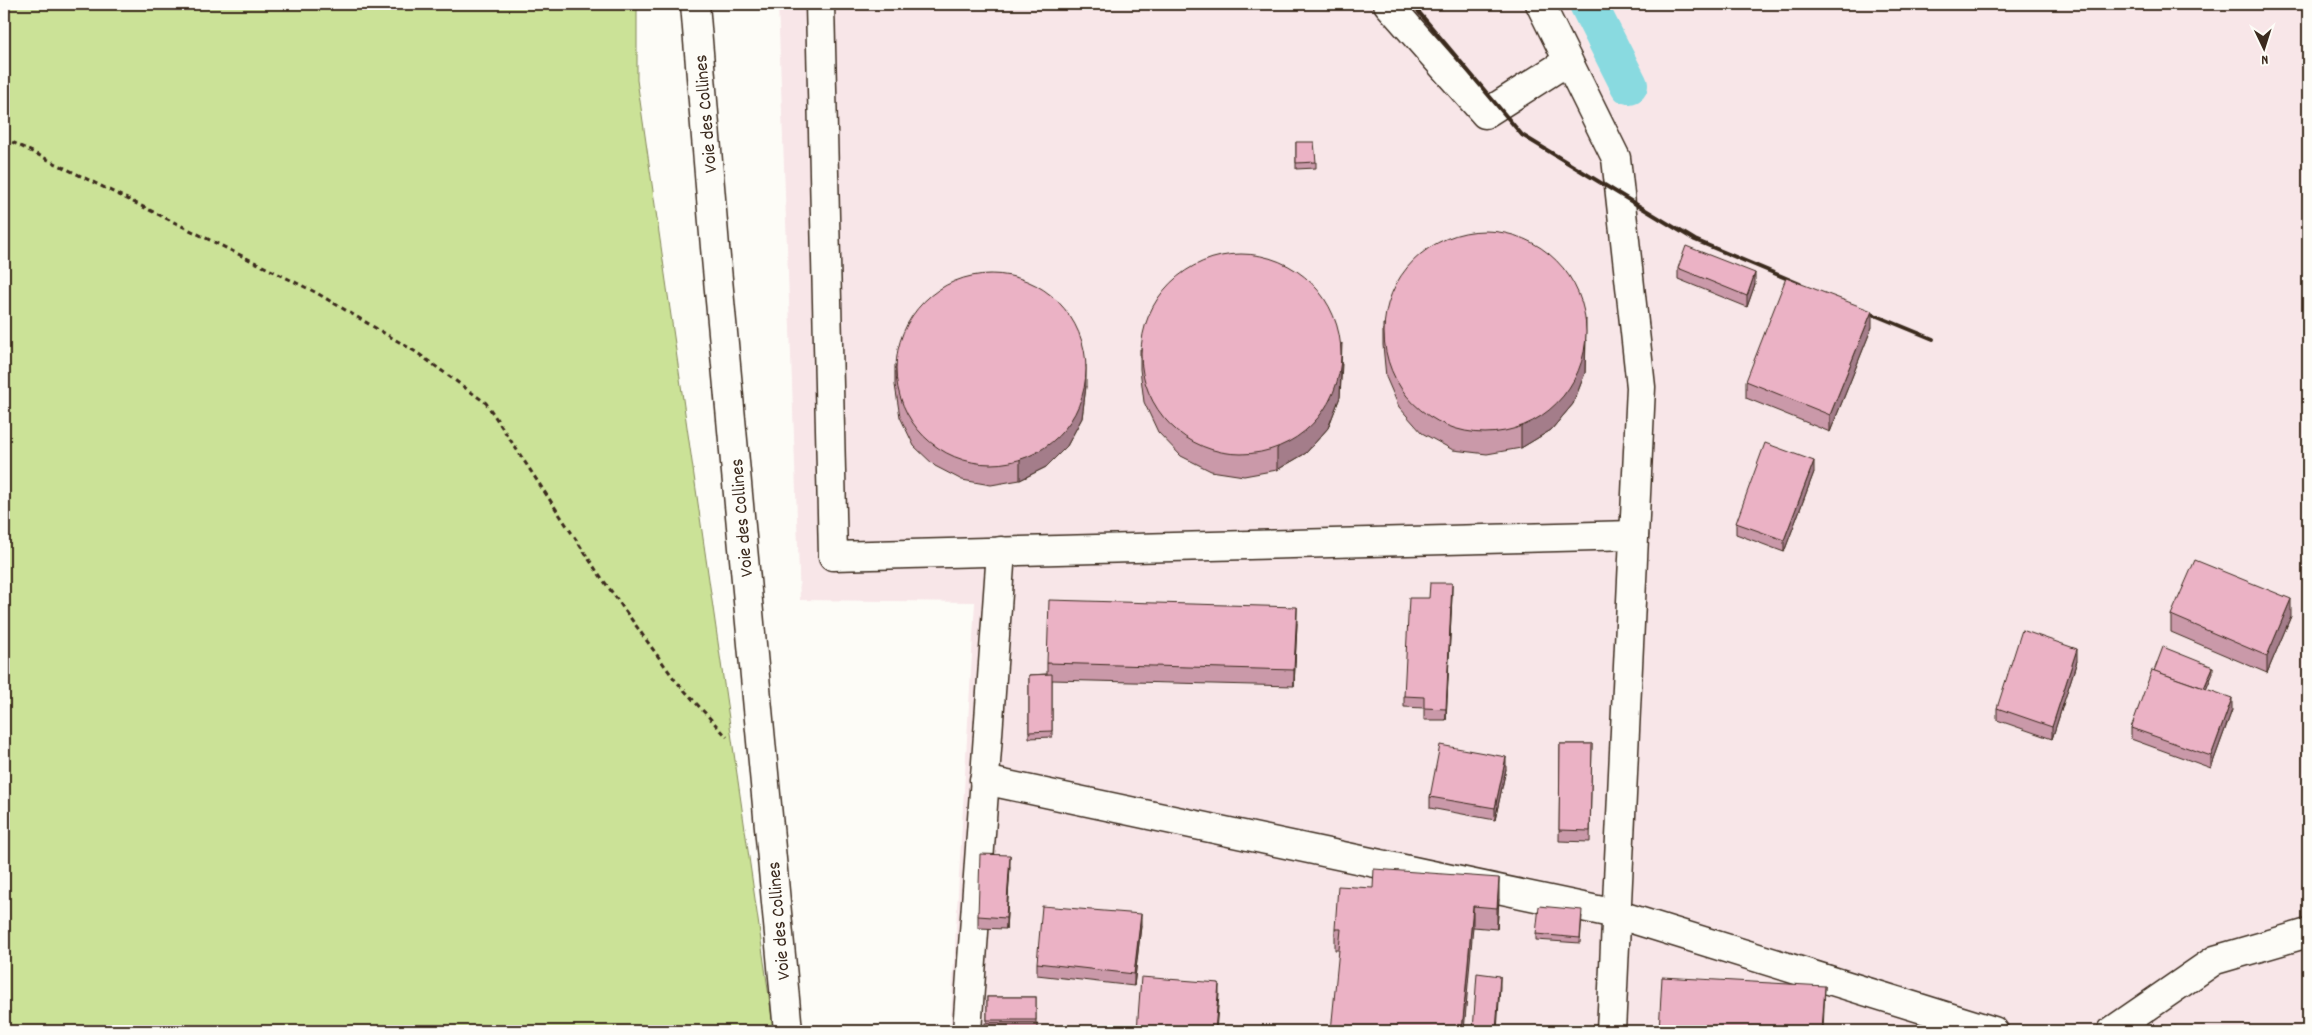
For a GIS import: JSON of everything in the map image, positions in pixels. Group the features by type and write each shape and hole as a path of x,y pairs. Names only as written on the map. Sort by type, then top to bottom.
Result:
{"street":[{"name":"Voie des Collines","path":"694,4 788,1031"},
{"path":"820,4 833,556 1634,534"},
{"path":"1388,4 1485,114 1568,61"},
{"path":"1540,4 1616,158 1641,387 1611,1031"},
{"path":"967,1031 1001,551"},
{"path":"984,780 1616,914 1994,1031"},
{"path":"2112,1031 2215,960 2308,933"}],"path":[{"path":"4,138 316,292 416,352 486,403 596,570 675,680 739,751 762,761"}],"shaded area":[{"path":"778,4 2308,4 2308,1031 950,1031 975,602 800,600"}],"green space":[{"path":"4,4 637,4 637,80 774,1031 4,1031"}],"building":[{"path":"1296,142 1314,142 1316,162 1296,163"},
{"path":"1485,231 1505,233 1524,239 1541,248 1563,268 1578,293 1584,312 1586,332 1584,352 1578,371 1569,388 1549,410 1524,425 1505,431 1485,433 1465,431 1446,425 1429,416 1407,396 1392,371 1386,352 1384,332 1386,312 1392,293 1401,276 1421,254 1446,239 1465,233"},
{"path":"1686,246 1755,273 1747,296 1678,268"},
{"path":"1231,254 1251,254 1279,261 1297,271 1312,283 1324,298 1334,316 1341,344 1341,364 1334,392 1324,410 1312,425 1297,437 1279,447 1251,454 1231,454 1203,447 1185,437 1164,418 1148,392 1145,383 1141,364 1141,344 1148,316 1158,298 1177,277 1203,261 1212,258"},
{"path":"991,274 1018,278 1044,290 1058,302 1070,316 1082,342 1086,369 1082,396 1070,422 1058,436 1044,448 1018,460 991,464 964,460 938,448 924,436 912,422 900,396 896,369 900,342 912,316 924,302 938,290 964,278"},
{"path":"1786,278 1872,311 1830,415 1746,381"},
{"path":"1765,443 1814,461 1784,540 1736,523"},
{"path":"2195,560 2291,599 2267,656 2171,615"},
{"path":"1430,583 1452,583 1446,709 1424,708 1424,697 1404,696 1409,598 1429,598"},
{"path":"1049,600 1297,607 1294,670 1047,663"},
{"path":"2022,630 2077,649 2052,727 1997,708"},
{"path":"2163,647 2213,667 2204,688 2154,671"},
{"path":"2152,670 2232,698 2211,756 2131,728"},
{"path":"1052,674 1052,731 1029,732 1029,675"},
{"path":"1560,744 1592,744 1590,831 1559,830"},
{"path":"1440,745 1506,757 1495,808 1430,797"},
{"path":"980,854 1010,855 1006,918 978,916"},
{"path":"1374,869 1499,878 1497,908 1473,906 1462,1031 1331,1031 1341,929 1335,929 1338,886 1373,888"},
{"path":"1042,906 1141,914 1134,974 1037,963"},
{"path":"1539,906 1582,910 1580,938 1536,934"},
{"path":"1477,973 1500,976 1496,1031 1473,1031"},
{"path":"1141,977 1219,983 1215,1031 1137,1031"},
{"path":"1662,977 1825,986 1822,1031 1659,1031"},
{"path":"987,997 1036,997 1036,1020 987,1020"},
{"path":"985,1023 1037,1023 1037,1031 985,1031"}],"waterway":[{"path":"1588,4 1629,85"}],"railway":[{"path":"1412,4 1522,135 1695,240 1800,284"},
{"path":"1860,309 1933,339"}]}
